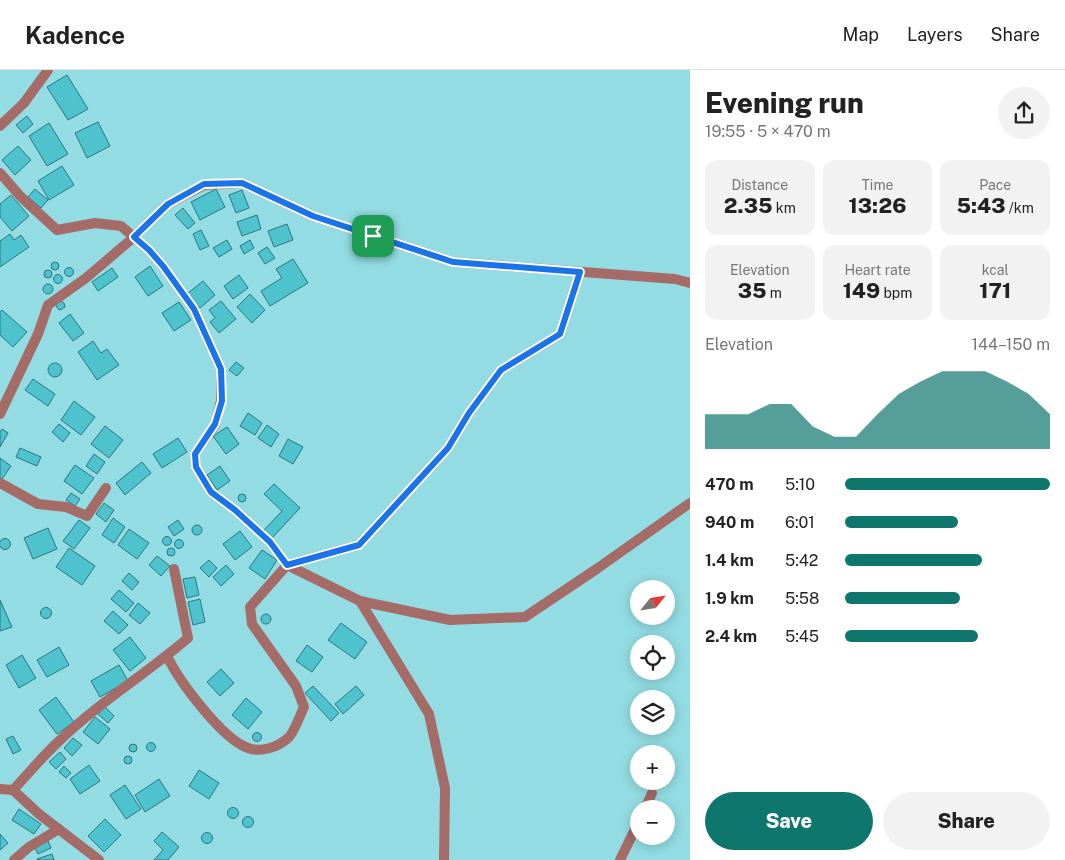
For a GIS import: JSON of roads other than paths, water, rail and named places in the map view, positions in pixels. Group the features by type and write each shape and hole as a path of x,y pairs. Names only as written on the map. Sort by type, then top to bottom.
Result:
{"street":[{"path":"0,126 24,104 48,70"},
{"path":"0,173 21,197 57,230 95,223 121,226 149,250 163,266 194,309 221,369 222,401 215,424 195,454 196,467 211,492 235,510 270,542 287,565 360,600 450,620 524,617 690,503"},
{"path":"0,414 38,334 48,305 86,278 134,237 168,204 204,184 242,183 313,216 453,262 675,279 690,283"},
{"path":"167,656 174,672 222,731 248,748 266,750 289,738 304,707 296,686 252,624 250,607 287,565 359,545 448,448 469,413 501,370 560,334 580,272"},
{"path":"0,483 38,504 66,507 87,516 106,488"},
{"path":"13,790 58,741 188,638 174,569"},
{"path":"360,600 429,714 445,788 444,860"},
{"path":"0,789 13,790 99,860"},
{"path":"649,800 652,793"},
{"path":"14,860 29,847 59,829"},
{"path":"620,860 630,839"}]}
